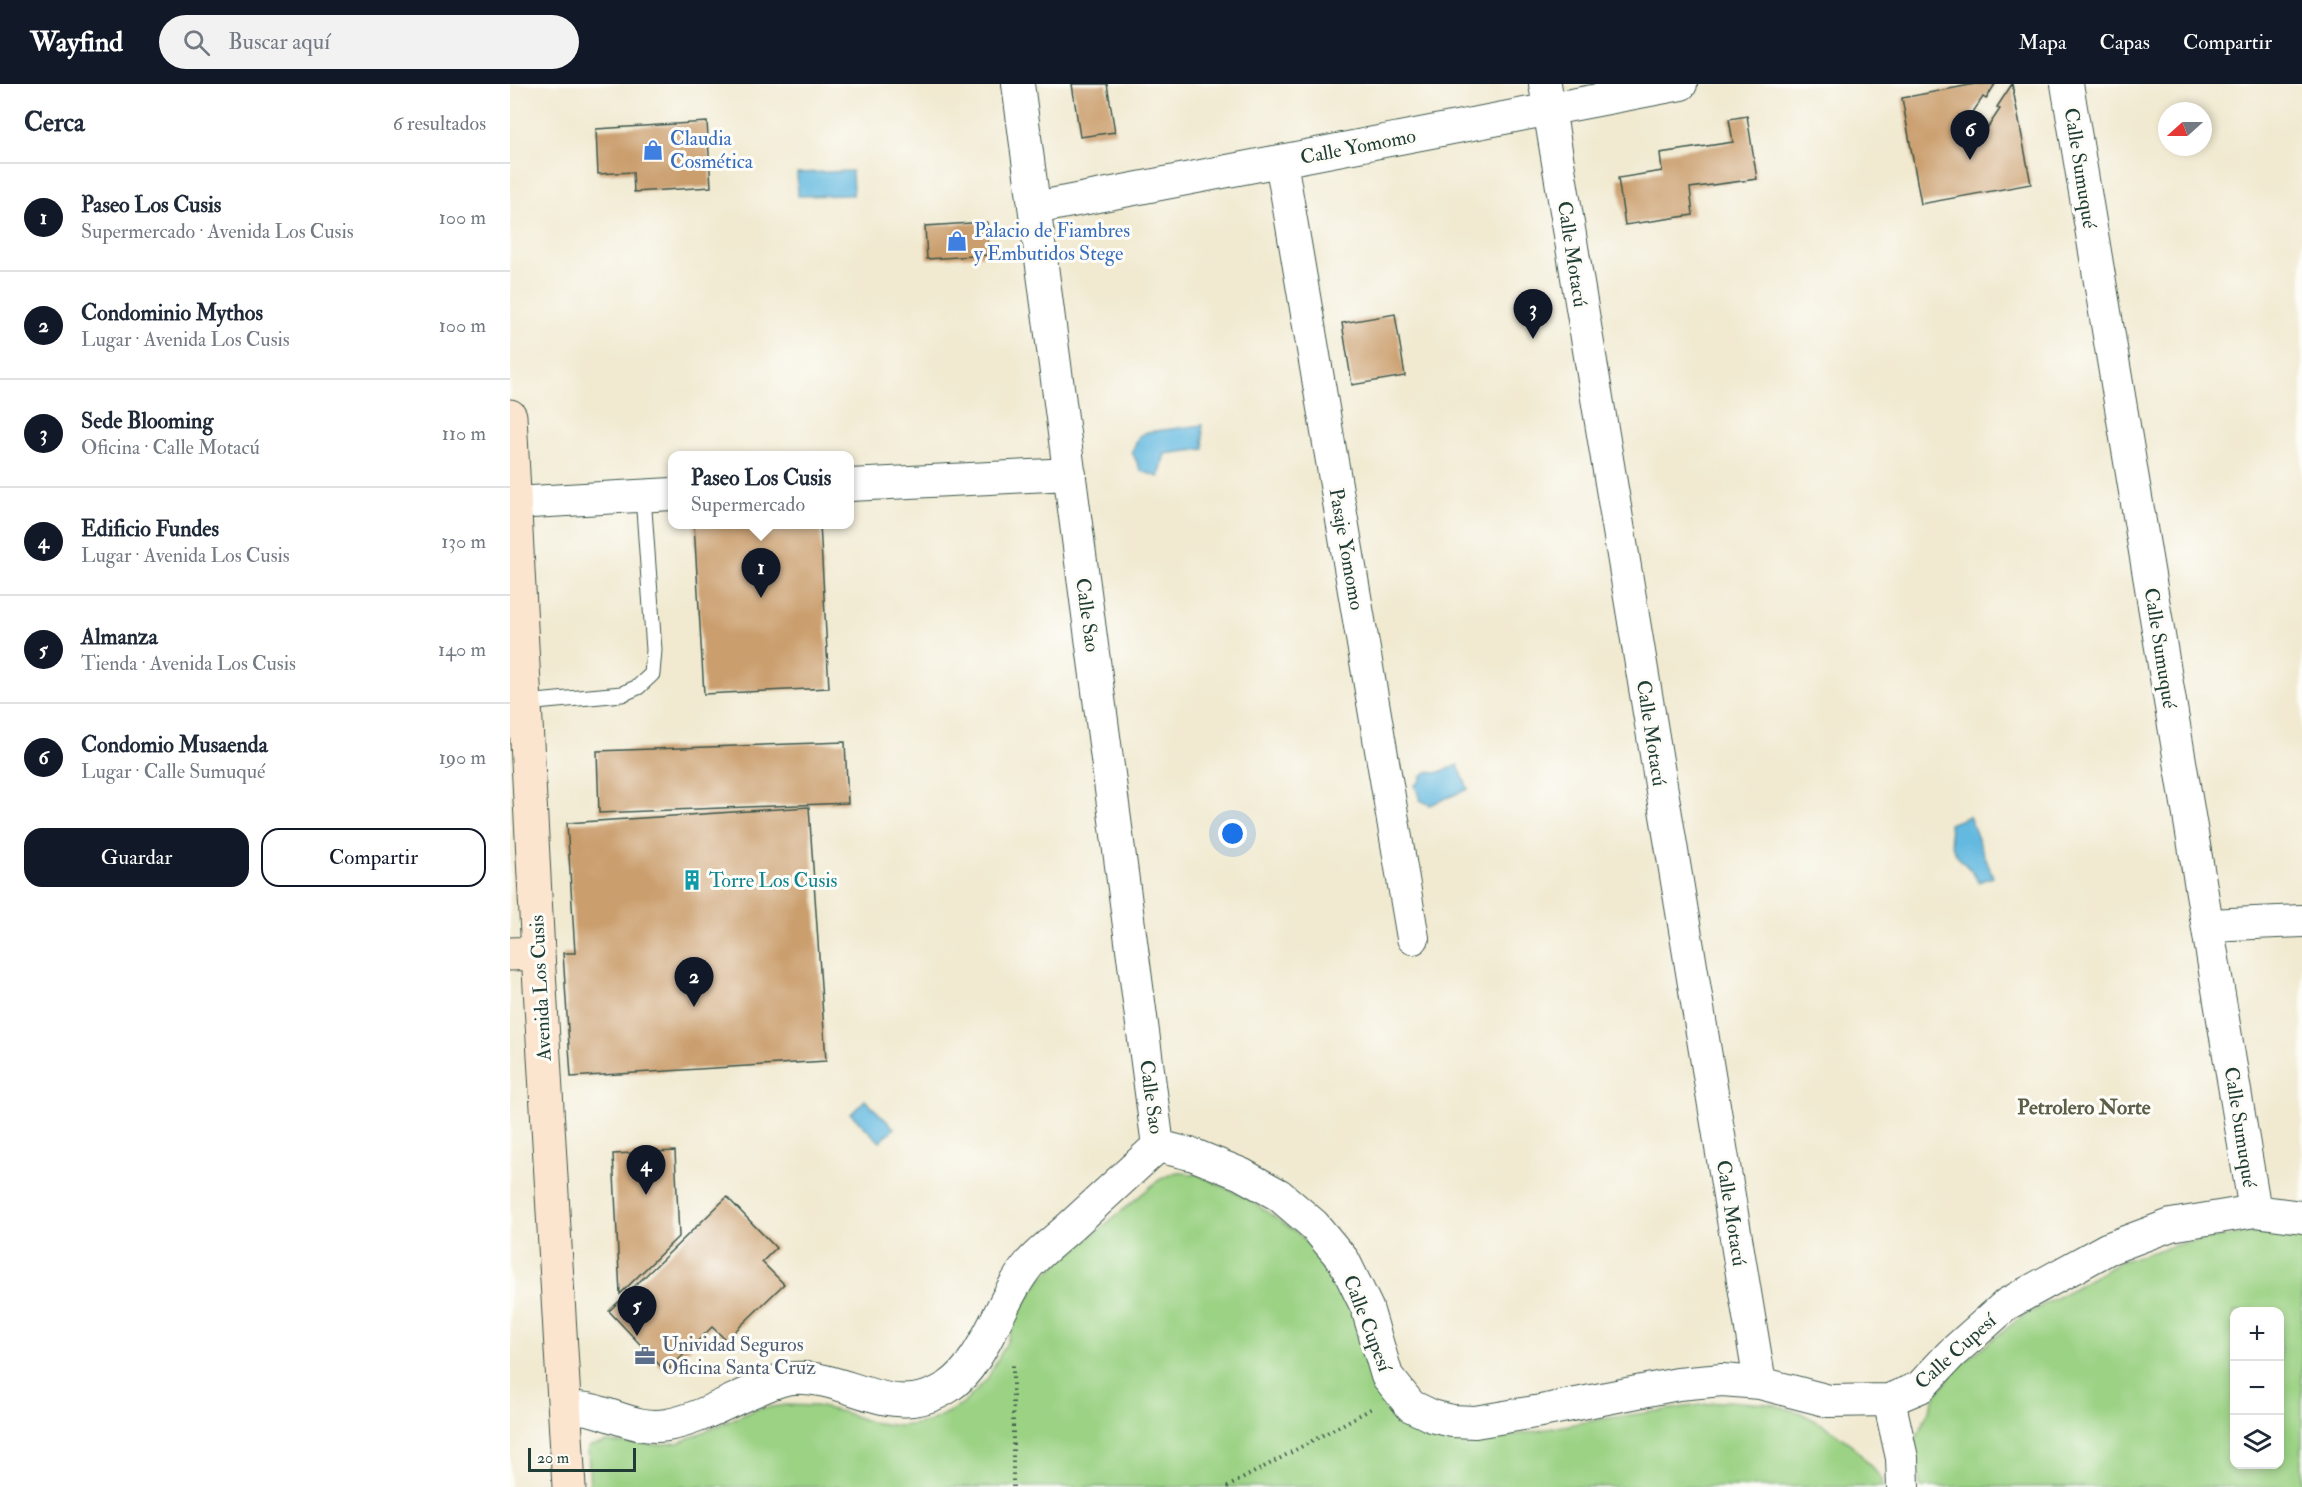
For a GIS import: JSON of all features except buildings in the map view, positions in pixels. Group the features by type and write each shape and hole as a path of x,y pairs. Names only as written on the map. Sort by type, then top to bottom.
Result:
{"street":[{"name":"Calle Sao","path":"1018,84 1158,1146"},
{"name":"Calle Yomomo","path":"1035,208 1281,161 1547,97 1681,84"},
{"name":"Calle Sumuqué","path":"2067,84 2256,1212"},
{"name":"Calle Motacú","path":"1547,97 1760,1383"},
{"name":"Pasaje Yomomo","path":"1281,161 1413,938"},
{"name":"Avenida Los Cusis","path":"510,416 525,704 524,953 569,1487"},
{"path":"854,485 1070,474"},
{"path":"514,503 658,495"},
{"path":"2208,926 2302,921"},
{"path":"564,1407 589,1409 638,1424 665,1426 688,1419 776,1382 793,1378 816,1379 878,1398 897,1401 922,1399 947,1387 963,1374 980,1348 1009,1292 1030,1263 1158,1146"},
{"name":"Calle Cupesí","path":"1158,1146 1194,1155 1241,1174 1279,1194 1314,1225 1344,1261 1367,1308 1387,1376 1411,1406 1432,1416 1452,1421 1475,1422 1541,1412 1678,1384 1722,1380 1760,1383 1829,1401 1889,1400 1920,1387 1951,1354 2007,1304 2107,1250 2170,1225 2256,1212 2302,1218"},
{"path":"1889,1400 1902,1458 1903,1487"}],"lane":[{"path":"525,704 622,694 638,687 652,674 658,495"}],"path":[{"path":"1013,1359 1013,1487"},
{"path":"1227,1487 1400,1393"}],"green space":[{"path":"1176,1172 1200,1175 1250,1200 1300,1235 1331,1270 1350,1303 1383,1400 1402,1418 1426,1430 1457,1439 1503,1437 1596,1420 1728,1401 1771,1404 1799,1412 1827,1427 1852,1445 1882,1479 1883,1487 590,1487 588,1447 606,1442 652,1445 678,1443 757,1409 785,1405 816,1406 843,1412 870,1422 900,1426 929,1422 962,1405 987,1379 1006,1344 1016,1318 1041,1278 1159,1180"},
{"path":"2248,1233 2302,1234 2302,1487 1920,1487 1914,1443 1937,1393 1958,1367 2020,1318 2122,1261 2183,1243"}],"water":[{"path":"852,171 853,195 798,196 797,173"},
{"path":"1202,425 1204,449 1165,454 1159,477 1141,471 1132,452 1139,436 1147,432"},
{"path":"1458,765 1468,789 1430,805 1420,800 1415,785 1426,772 1437,773"},
{"path":"1969,816 1993,877 1978,882 1955,852 1950,838 1949,824"},
{"path":"865,1100 894,1128 880,1142 851,1114"}],"place":[{"name":"Claudia Cosmética","path":"653,150"},
{"name":"Condomio Musaenda","path":"1970,160"},
{"name":"Palacio de Fiambres y Embutidos Stege","path":"957,241"},
{"name":"Sede Blooming","path":"1533,339"},
{"name":"Paseo Los Cusis","path":"761,598"},
{"name":"Torre Los Cusis","path":"692,880"},
{"name":"Condominio Mythos","path":"694,1007"},
{"name":"Edificio Fundes","path":"646,1195"},
{"name":"Almanza","path":"637,1336"},
{"name":"Unividad Seguros Oficina Santa Cruz","path":"645,1356"}],"district":[{"name":"Petrolero Norte","path":"2084,1107"}]}
